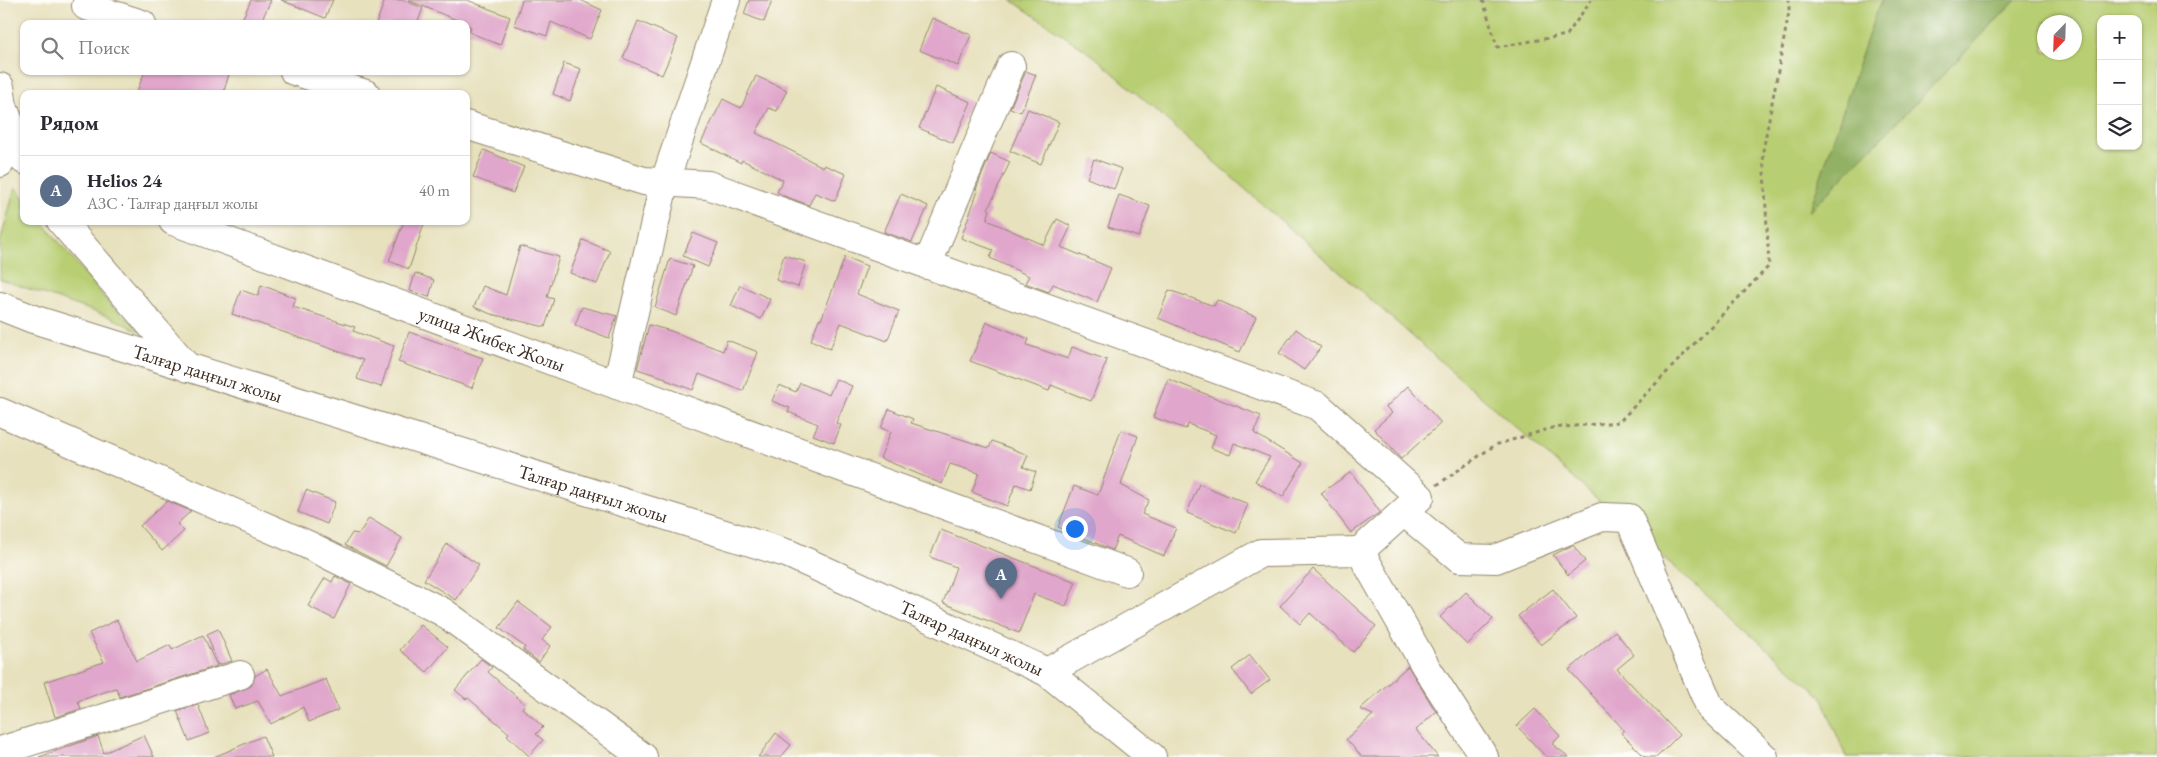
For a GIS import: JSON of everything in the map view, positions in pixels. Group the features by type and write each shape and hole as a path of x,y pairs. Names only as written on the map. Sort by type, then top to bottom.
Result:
{"street":[{"path":"617,385 664,184 726,0"},
{"path":"86,6 130,20"},
{"path":"927,265 1011,66"},
{"path":"307,75 353,90"},
{"path":"1,96 20,149"},
{"path":"0,163 1,96"},
{"path":"470,126 644,181 664,184 708,185 1318,406 1460,558 1496,560 1602,518 1629,518 1710,708 1764,757"},
{"path":"64,225 188,368"},
{"name":"улица Жибек Жолы","path":"184,225 1126,572"},
{"name":"Талғар даңғыл жолы","path":"0,306 33,319 188,368 789,554 1047,672 1152,757"},
{"path":"0,412 306,544 443,612 643,757"},
{"path":"1047,672 1261,553 1360,551 1412,505"},
{"path":"1360,551 1426,667 1484,757"},
{"path":"0,751 240,675"}],"path":[{"path":"1483,0 1497,47 1567,35 1591,0"},
{"path":"1412,505 1494,445 1552,428 1619,422 1769,266 1763,151 1789,12 1789,0"}],"green space":[{"path":"1011,0 1883,0 1875,15 1810,211 2016,0 2157,0 2157,757 1846,757 1821,696 1094,56"},
{"path":"1883,0 2016,0 1809,212 1875,15"},
{"path":"15,187 20,193 20,225 45,225 111,306 149,336 110,317 0,279 0,243"}],"building":[{"path":"251,0 271,0 262,20 242,20"},
{"path":"281,0 333,0 325,18"},
{"path":"385,0 403,0 423,8 418,20 378,20"},
{"path":"408,0 467,0 510,17 500,45 470,32 470,20 456,20"},
{"path":"522,0 580,0 602,10 590,39 551,22 547,36 514,25"},
{"path":"749,0 772,0 764,22 744,14"},
{"path":"932,18 971,35 958,66 919,50"},
{"path":"638,21 678,38 662,75 623,58"},
{"path":"564,63 581,69 570,101 553,94"},
{"path":"1026,71 1036,75 1021,112 1010,108"},
{"path":"143,75 229,75 224,90 138,90"},
{"path":"756,76 787,90 777,111 769,108 756,133 823,167 824,165 846,174 835,201 815,193 809,205 784,196 777,192 783,180 742,160 741,163 701,143 723,99 741,108"},
{"path":"936,87 971,102 953,143 919,128"},
{"path":"1028,109 1059,122 1041,164 1010,151"},
{"path":"484,150 524,167 513,193 473,177"},
{"path":"991,153 1010,162 988,209 990,210 987,220 1044,245 1057,219 1071,226 1061,247 1111,268 1097,302 1053,284 1049,292 1025,283 1029,276 990,258 993,250 961,238 978,191 976,189"},
{"path":"1094,159 1122,169 1114,189 1087,178"},
{"path":"901,194 928,206 912,242 884,232"},
{"path":"1119,195 1150,206 1139,237 1108,227"},
{"path":"402,225 424,225 409,269 389,261"},
{"path":"693,233 718,243 708,267 683,256"},
{"path":"583,240 610,251 597,284 570,273"},
{"path":"520,246 559,257 547,297 554,299 545,327 491,314 474,307 483,286 506,295"},
{"path":"784,255 806,262 798,287 776,280"},
{"path":"845,257 867,266 857,294 899,311 887,341 841,323 830,349 811,340 819,319 821,320"},
{"path":"670,259 693,266 676,316 655,307"},
{"path":"415,273 434,280 429,297 410,291"},
{"path":"261,285 296,298 293,307 355,327 353,331 394,346 381,387 357,379 363,360 232,314 241,290 258,296"},
{"path":"740,285 770,299 761,319 731,306"},
{"path":"1169,290 1214,306 1217,300 1256,317 1240,352 1158,318"},
{"path":"582,307 617,316 609,338 575,325"},
{"path":"987,322 1029,339 1027,345 1068,359 1072,347 1107,360 1091,401 1051,385 1049,391 970,361"},
{"path":"649,325 671,331 723,351 727,340 758,352 743,391 699,374 693,390 666,380 666,378 637,369"},
{"path":"1296,329 1321,347 1304,370 1279,353"},
{"path":"409,332 483,358 472,388 398,362"},
{"path":"836,379 852,386 836,423 841,425 834,443 813,435 818,424 788,412 790,408 772,401 779,385 796,392 800,383 829,395"},
{"path":"1168,379 1261,416 1254,433 1303,463 1283,497 1255,481 1270,457 1234,443 1230,455 1211,448 1216,435 1188,424 1186,429 1153,417"},
{"path":"1408,386 1441,423 1401,459 1374,429 1392,413 1386,407"},
{"path":"889,409 913,419 911,423 989,448 992,441 1028,455 1023,467 1036,472 1030,489 1016,484 1007,506 972,492 979,473 950,464 942,484 880,458 891,432 881,428"},
{"path":"1121,430 1138,436 1121,485 1149,500 1142,514 1176,528 1164,556 1118,536 1112,550 1058,527 1074,486 1098,495"},
{"path":"1351,472 1380,512 1351,533 1321,493"},
{"path":"1199,484 1248,504 1236,533 1187,513"},
{"path":"306,490 335,502 327,524 298,512"},
{"path":"167,501 191,511 177,524 184,531 162,551 140,526"},
{"path":"369,518 402,538 386,566 345,545 352,533 359,534"},
{"path":"941,530 1076,582 1066,606 1034,594 1019,633 943,603 956,567 930,557"},
{"path":"447,544 479,565 456,600 424,580"},
{"path":"1573,545 1585,561 1568,575 1553,555"},
{"path":"1313,569 1376,626 1353,652 1310,613 1300,624 1280,606"},
{"path":"335,576 351,584 334,619 308,606 325,578 332,582"},
{"path":"1553,589 1576,618 1541,645 1518,616"},
{"path":"1466,592 1493,619 1467,645 1440,617"},
{"path":"518,602 552,627 542,640 550,646 539,662 523,650 525,647 499,628"},
{"path":"117,620 137,661 170,645 172,650 203,635 217,666 120,697 116,688 78,701 81,709 55,717 44,682 104,662 89,633"},
{"path":"421,625 448,647 427,672 400,650"},
{"path":"218,629 232,661 218,665 207,634"},
{"path":"1615,631 1634,655 1617,669 1679,735 1657,757 1645,757 1621,733 1624,730 1569,670"},
{"path":"1250,655 1270,680 1251,694 1232,669"},
{"path":"481,659 492,667 488,672 525,704 522,708 543,727 536,734 543,740 529,756 507,735 509,733 468,698 466,699 455,690"},
{"path":"1408,666 1436,712 1416,730 1438,757 1362,757 1346,739 1373,715 1360,709"},
{"path":"267,669 282,696 326,679 338,710 309,722 303,707 271,724 258,701 235,709 229,695 251,686 255,676"},
{"path":"198,705 209,733 189,741 177,711"},
{"path":"1535,709 1560,736 1552,744 1569,757 1546,757 1517,726"},
{"path":"776,733 791,745 781,757 758,757"},
{"path":"144,735 154,757 39,757 98,736 104,753"},
{"path":"263,736 272,757 214,757"}],"place":[{"name":"Helios 24","path":"1001,599"}]}
